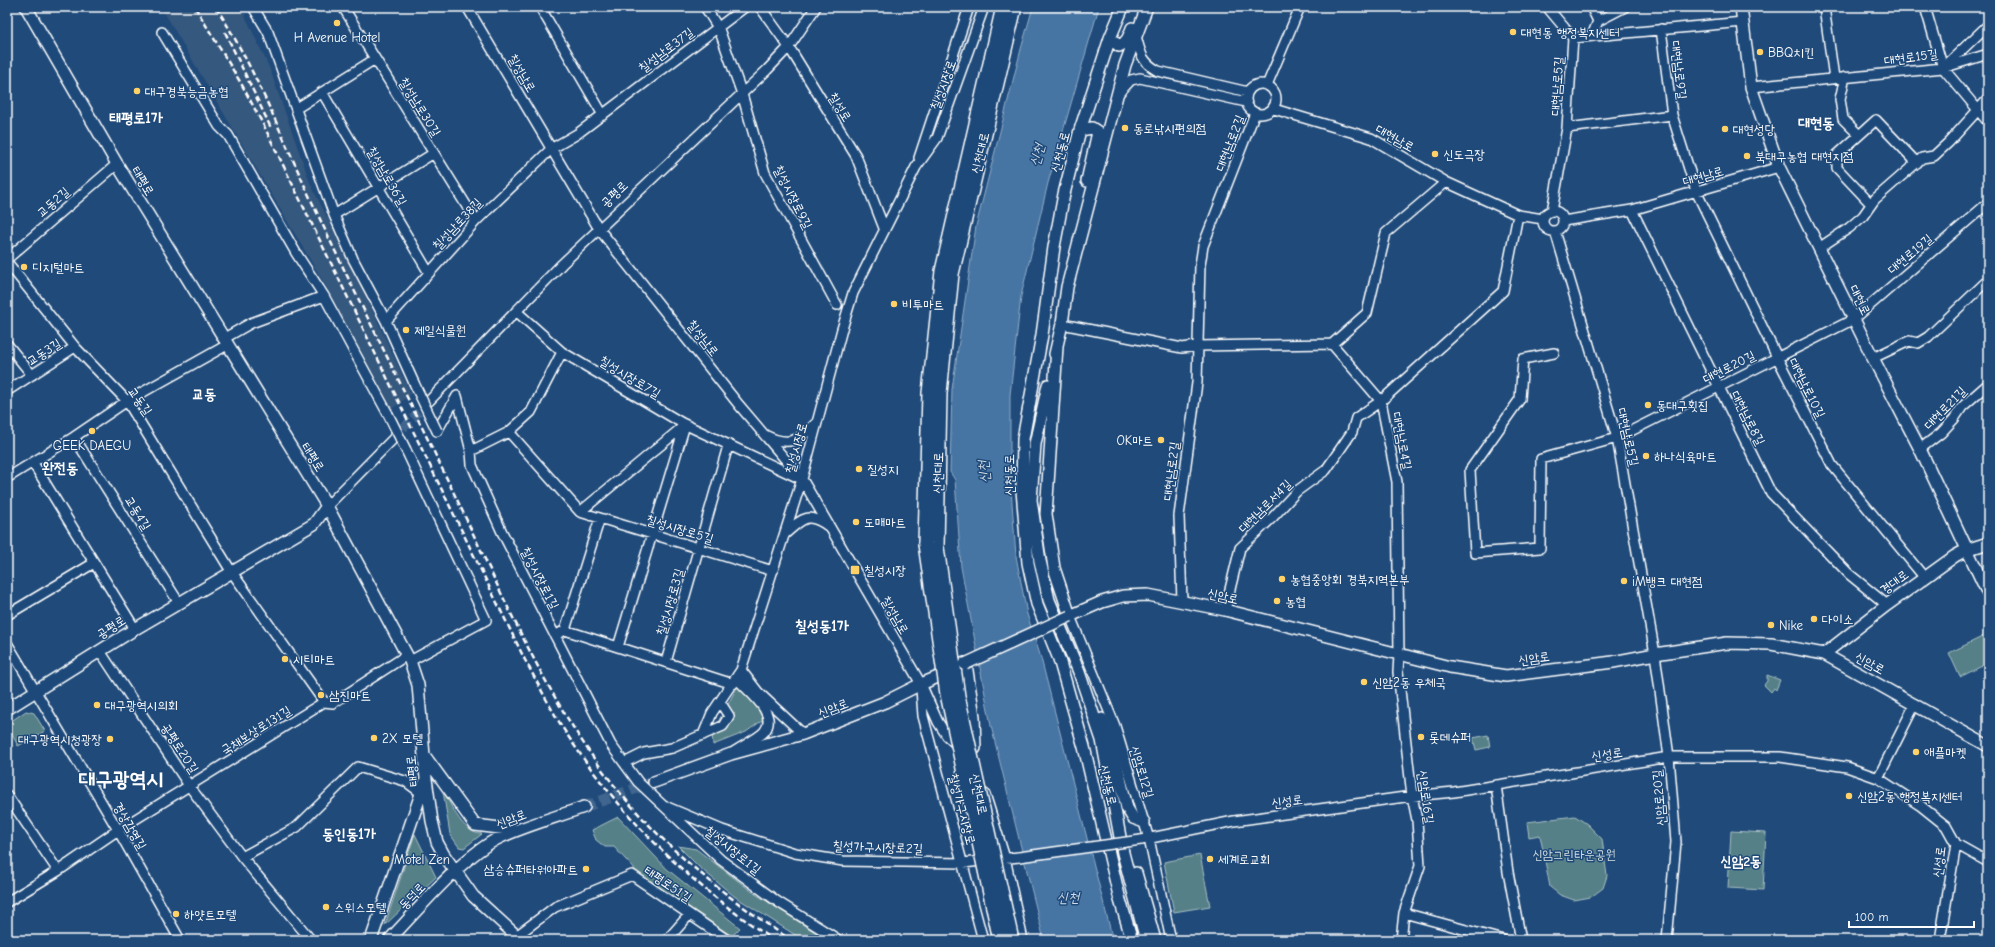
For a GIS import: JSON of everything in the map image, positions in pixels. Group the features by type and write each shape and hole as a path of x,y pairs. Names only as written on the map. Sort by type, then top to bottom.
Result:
{"highway":[{"name":"신천대로","path":"1000,940 947,694 925,544 929,393 942,270 1003,7"},
{"name":"신천대로","path":"1012,940 958,696 936,547 940,393 952,274 1015,7"},
{"path":"965,664 973,717 972,741 977,767"}],"main road":[{"name":"태평로","path":"26,7 117,164 327,506 408,658 418,685 426,779 432,821 437,842 444,855 473,896 516,939"},
{"name":"신천동로","path":"1123,7 1110,38 1080,130 1064,194 1054,247 1042,335 1023,439 1022,490 1028,563 1037,604 1059,659 1082,740 1120,900 1132,940"},
{"path":"1110,38 1119,46 1128,39 1139,7"},
{"name":"신천동로","path":"1146,940 1123,853 1102,740 1079,672 1049,600 1040,561 1031,500 1035,444 1062,324 1067,287 1126,65 1147,7"},
{"name":"대현로","path":"1740,7 1752,86 1779,167 1818,248 1920,449 1966,550 1988,594"},
{"path":"1067,287 1069,255 1098,132 1092,128 1080,130"},
{"path":"1057,347 1051,419 1046,514 1054,568 1070,616"},
{"name":"공평로","path":"7,709 135,629 314,524 327,506"},
{"name":"경대로","path":"1824,654 1924,577 1966,550 1988,543"},
{"name":"신암로","path":"654,782 731,754 803,734 885,702 921,684 940,677 965,664 1102,602 1123,596 1148,595 1225,610 1450,667 1506,676 1613,662 1655,654 1732,643 1771,644 1824,654 1988,746"},
{"path":"1079,672 1101,716 1112,744 1127,808 1133,818 1144,822"},
{"path":"424,755 475,825 519,830"},
{"path":"371,940 426,779"},
{"name":"신암로","path":"456,871 477,853 500,837 584,807"},
{"path":"1123,853 1134,864 1155,940"},
{"name":"동덕로","path":"389,940 456,871"}],"street":[{"path":"253,7 268,32 297,108 334,215 353,260 386,321"},
{"name":"칠성남로30길","path":"343,7 476,221"},
{"name":"칠성남로","path":"467,7 599,229 763,433 802,479 921,684 938,722 947,736 964,751 977,767"},
{"path":"540,7 603,115"},
{"name":"칠성시장로9길","path":"705,7 718,27 742,94 765,173 837,305 842,329"},
{"name":"칠성남로37길","path":"551,149 577,134 603,115 745,7"},
{"name":"칠성로","path":"760,7 789,47 856,156 884,228"},
{"name":"공평로","path":"429,401 516,311 599,229 742,94 789,47 816,7"},
{"name":"칠성시장로","path":"916,167 968,7"},
{"name":"칠성시장로","path":"703,735 712,713 741,670 802,479 853,293 884,228 916,167 937,138 984,7"},
{"path":"1267,85 1300,7"},
{"path":"1547,7 1573,38 1743,22"},
{"path":"1591,7 1598,21"},
{"path":"1592,36 1598,21 1615,10 1625,7"},
{"path":"1824,7 1834,78"},
{"path":"1925,7 1943,68 1988,122"},
{"name":"대현로15길","path":"1752,86 1943,68 1987,27"},
{"name":"대현남로9길","path":"1661,29 1672,115 1696,191"},
{"path":"7,478 225,342 251,323 324,296 296,253 228,135 219,126 162,32"},
{"path":"1136,36 1142,58 1147,65 1158,71 1248,92"},
{"name":"대현남로5길","path":"1552,211 1567,128 1573,38"},
{"path":"1943,68 1988,54"},
{"path":"297,108 375,59"},
{"path":"1845,77 1840,99 1843,120 1859,135"},
{"path":"1118,95 1131,80 1140,78 1246,102"},
{"path":"1255,85 1267,85 1276,94 1277,99 1274,109 1265,114 1255,114 1248,107 1246,102 1248,92 1255,85"},
{"name":"칠성남로36길","path":"322,92 429,273"},
{"path":"1818,248 1849,228 1863,216 1871,204 1922,158 1934,156 1949,142 1988,99"},
{"name":"대현남로","path":"1274,109 1371,138 1446,182 1518,215 1543,219"},
{"name":"대현남로2길","path":"1182,601 1179,516 1197,383 1200,265 1204,246 1255,114"},
{"name":"대현남로9길","path":"1625,121 1672,115"},
{"path":"1871,204 1837,168 1837,155 1859,135 1876,120 1917,163"},
{"name":"대현남로5길","path":"1567,128 1625,121"},
{"name":"칠성남로38길","path":"386,321 476,221 551,149"},
{"path":"334,215 434,153"},
{"name":"교동2길","path":"7,259 117,164"},
{"name":"대현남로","path":"1563,221 1632,210 1779,167"},
{"path":"1062,324 1182,348 1197,346 1332,344 1367,313 1386,233 1446,182"},
{"name":"대현남로10길","path":"1696,191 1777,357 1832,465 1924,577"},
{"name":"대현로19길","path":"1854,318 1986,209"},
{"name":"대현남로8길","path":"1632,210 1771,493 1850,574 1887,605"},
{"path":"1552,211 1561,215 1563,221 1561,227 1555,231 1546,228 1543,219 1546,213 1552,211"},
{"name":"대현남로4길","path":"1399,655 1397,482 1381,401 1503,291 1518,215"},
{"name":"대현남로5길","path":"1555,231 1617,438 1655,654"},
{"name":"교동길","path":"7,262 75,347 127,402 232,571"},
{"path":"1873,358 1909,341 1918,343 1928,336 1988,280"},
{"path":"837,305 853,293"},
{"name":"국채보상로131길","path":"7,902 58,871 118,830 190,787 324,702 333,703 408,658 486,620 388,414 332,307 324,296"},
{"name":"칠성시장로7길","path":"516,311 562,352 685,425 802,479"},
{"name":"대현로20길","path":"1554,353 1523,359 1520,399 1470,470 1475,554 1540,548 1541,460 1617,438 1854,318"},
{"name":"칠성시장로1길","path":"386,321 437,431 457,396 471,451 472,465 502,532 611,745 624,763 638,782 721,860 778,902 839,940"},
{"path":"7,344 32,375"},
{"path":"1332,344 1381,401"},
{"name":"교동3길","path":"7,391 75,347"},
{"path":"471,451 509,432 532,412 562,352"},
{"name":"대현로21길","path":"1920,449 1941,433 1954,419 1962,407 1988,384"},
{"name":"대현남로서4길","path":"1225,610 1240,548 1273,517 1297,491 1326,470 1352,432 1356,418 1381,401"},
{"path":"763,433 776,440 792,441 802,437 816,424"},
{"path":"509,432 580,512 685,425"},
{"path":"618,647 685,425"},
{"name":"교동4길","path":"74,437 179,603"},
{"name":"공평로","path":"327,506 346,485 394,438"},
{"path":"699,548 728,446"},
{"path":"33,463 135,629"},
{"name":"칠성시장로5길","path":"580,512 773,570"},
{"path":"784,535 798,522 809,517 817,519 830,528"},
{"path":"555,636 565,630 600,518"},
{"name":"칠성시장로3길","path":"666,662 699,548"},
{"path":"7,616 94,563"},
{"path":"232,571 324,702"},
{"name":"신암로12길","path":"1070,616 1115,726 1144,822 1145,840 1171,940"},
{"path":"565,630 733,684"},
{"name":"경상감영길","path":"7,643 118,830 180,940"},
{"name":"공평로20길","path":"100,651 190,787 242,857 312,940"},
{"name":"신암로20길","path":"1655,654 1668,757 1676,842 1667,940"},
{"name":"신암로16길","path":"1399,655 1398,672 1412,796 1417,820 1420,866 1404,912 1401,940"},
{"path":"741,670 758,692 803,734"},
{"name":"신암로","path":"731,754 765,731 768,723 768,715 764,708 740,682 741,670"},
{"name":"칠성가구시장로","path":"921,684 923,716 983,940"},
{"path":"624,763 644,753 672,748 723,726 729,716 720,702"},
{"path":"1878,778 1914,704"},
{"name":"신성로","path":"1005,858 1145,840 1234,821 1412,796 1454,792 1668,757 1780,757 1847,767 1878,778 1921,806 1946,826 1956,844 1940,940"},
{"path":"242,857 297,827 358,767 405,781 421,793"},
{"path":"977,767 1005,858 1023,940"},
{"path":"1496,785 1508,872 1521,940"},
{"path":"7,795 58,871"},
{"name":"칠성가구시장로2길","path":"662,804 722,830 795,853 843,861 963,863 1005,858"},
{"path":"1956,844 1988,862"},
{"name":"태평로","path":"516,939 555,907 632,875"},
{"name":"태평로51길","path":"632,875 727,940"},
{"path":"1404,912 1503,940"},
{"name":"태평로51길","path":"667,940 689,915"}],"shaded area":[{"path":"161,7 241,7 269,67 311,185 356,275 411,394 392,409 328,290"}],"green space":[{"path":"1988,634 1988,663 1960,677 1949,653"},
{"path":"1767,675 1780,680 1776,690 1774,688 1771,692 1764,685 1767,681"},
{"path":"740,682 759,709 763,720 746,732 713,745 712,733"},
{"path":"26,711 34,713 45,731 18,746 7,724"},
{"path":"1488,735 1490,747 1476,750 1473,738"},
{"path":"443,791 454,811 464,824 475,833 482,834 464,848 459,847 450,834"},
{"name":"신암그린타운공원","path":"1575,816 1587,824 1602,839 1607,876 1603,888 1591,897 1574,900 1560,895 1550,887 1540,835 1529,837 1527,822"},
{"path":"618,817 667,869 740,928 732,936 639,874 614,847 605,847 596,840 592,830"},
{"path":"1731,831 1766,833 1763,890 1728,888"},
{"path":"415,834 436,877 385,925"},
{"path":"678,846 696,849 754,893 827,940 803,940 734,896 699,867"},
{"path":"1200,855 1210,906 1174,912 1164,862"}],"water":[{"name":"신천","path":"1033,7 1099,7 1048,183 1021,296 1010,395 1010,476 1016,556 1027,614 1041,658 1113,940 1044,940 991,726 961,567 955,480 950,472 952,389 976,226"}],"tunnel":[{"path":"394,438 429,401"},
{"path":"584,807 654,782"}],"railway":[{"path":"195,7 242,85 265,128 525,660 564,730 591,769 613,797 662,850 716,898 774,940"},
{"path":"216,7 256,78 312,202 526,645 570,723 595,760 622,795 660,836 701,874 722,891 791,940"},
{"path":"225,32 271,128"}],"place":[{"name":"H Avenue Hotel","path":"337,23"},
{"name":"대현동 행정복지센터","path":"1513,32"},
{"name":"BBQ치킨","path":"1760,52"},
{"name":"대구경북능금농협","path":"137,91"},
{"name":"동로낚시편의점","path":"1125,128"},
{"name":"대현성당","path":"1725,129"},
{"name":"신도극장","path":"1435,154"},
{"name":"북대구농협 대현지점","path":"1747,156"},
{"name":"디지털마트","path":"24,267"},
{"name":"비투마트","path":"894,304"},
{"name":"제일식물원","path":"406,330"},
{"name":"동대구횟집","path":"1648,405"},
{"name":"GEEK DAEGU","path":"92,431"},
{"name":"OK마트","path":"1161,440"},
{"name":"하나식육마트","path":"1646,456"},
{"name":"질성지","path":"859,469"},
{"name":"도매마트","path":"856,522"},
{"name":"칠성시장","path":"855,570"},
{"name":"농협중앙회 경북지역본부","path":"1282,579"},
{"name":"iM뱅크 대현점","path":"1624,581"},
{"name":"농협","path":"1277,601"},
{"name":"다이소","path":"1814,619"},
{"name":"Nike","path":"1771,625"},
{"name":"시티마트","path":"285,659"},
{"name":"신암2동 우체국","path":"1364,682"},
{"name":"삼진마트","path":"321,695"},
{"name":"대구광역시의회","path":"97,705"},
{"name":"롯데슈퍼","path":"1421,737"},
{"name":"2X 모텔","path":"374,738"},
{"name":"대구광역시청광장","path":"110,739"},
{"name":"애플마켓","path":"1916,752"},
{"name":"신암2동 행정복지센터","path":"1849,796"},
{"name":"Motel Zen","path":"386,859"},
{"name":"세계로교회","path":"1210,859"},
{"name":"삼승슈퍼타워아파트","path":"586,869"},
{"name":"스위스모텔","path":"326,907"},
{"name":"하얏트모텔","path":"176,914"}],"district":[{"name":"태평로1가","path":"136,118"},
{"name":"대현동","path":"1816,123"},
{"name":"교동","path":"204,394"},
{"name":"완전동","path":"60,468"},
{"name":"칠성동1가","path":"822,626"},
{"name":"대구광역시","path":"121,779"},
{"name":"동인동1가","path":"349,834"},
{"name":"신암2동","path":"1741,861"}]}
